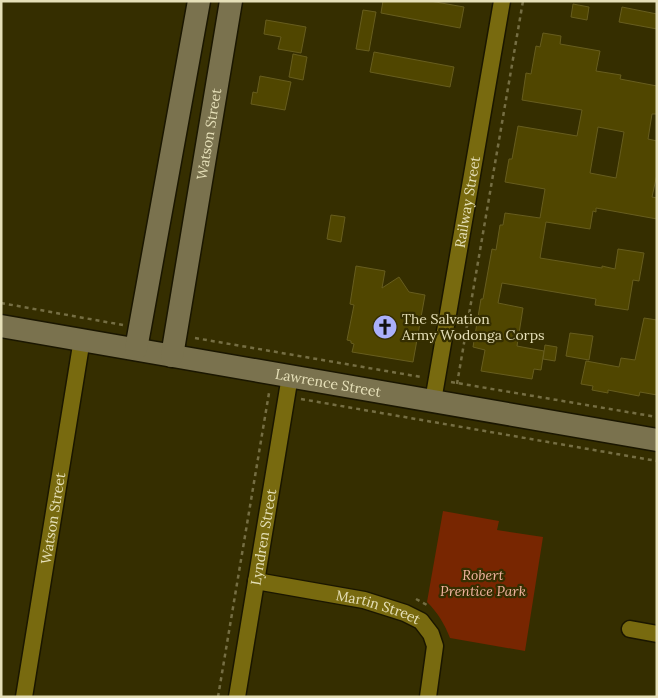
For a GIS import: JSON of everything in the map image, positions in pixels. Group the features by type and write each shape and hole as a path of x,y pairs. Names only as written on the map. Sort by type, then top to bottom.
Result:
{"street":[{"path":"138,338 199,1"},
{"name":"Watson Street","path":"174,346 231,1"},
{"name":"Railway Street","path":"434,390 502,1"},
{"path":"150,278 184,284"},
{"name":"Lawrence Street","path":"1,326 82,339 138,338 290,376 434,390 657,440"},
{"name":"Watson Street","path":"24,697 82,339"},
{"name":"Lyndren Street","path":"236,697 290,376"},
{"name":"Martin Street","path":"256,581 364,600 406,613 421,622 432,634 435,646 428,697"},
{"path":"630,629 657,634"}],"path":[{"path":"457,383 523,1"},
{"path":"1,303 138,338"},
{"path":"174,346 434,390 457,383 657,417"},
{"path":"218,697 269,393"},
{"path":"300,399 657,461"}],"green space":[{"name":"Robert Prentice Park","path":"443,511 499,521 497,530 543,537 525,651 450,638 440,618 427,602"}],"building":[{"path":"383,1 430,1 464,7 460,28 381,13"},
{"path":"573,4 589,7 587,20 571,17"},
{"path":"622,7 657,14 657,29 619,22"},
{"path":"363,10 376,12 369,51 356,49"},
{"path":"266,20 306,27 301,53 278,49 281,37 264,34"},
{"path":"543,33 561,36 560,44 600,51 596,71 621,75 620,79 657,86 657,114 652,114 648,139 657,141 657,174 652,197 657,198 657,219 596,208 596,212 593,211 590,229 546,222 540,258 615,269 618,249 644,253 639,281 633,280 628,310 595,305 596,299 502,283 498,303 523,308 517,346 544,351 541,370 534,369 532,379 481,371 485,350 473,347 492,249 496,250 500,225 503,225 505,213 540,218 545,189 505,182 509,159 512,159 518,126 577,136 582,110 522,100 526,73 531,74 536,46 540,47","holes":["598,127 624,132 616,178 590,173"]},
{"path":"374,52 454,67 450,87 370,72"},
{"path":"293,54 307,57 303,80 289,77"},
{"path":"260,76 291,82 285,110 251,104 253,92 257,93"},
{"path":"331,215 345,217 341,242 327,239"},
{"name":"The Salvation Army Wodonga Corps","path":"356,266 385,271 382,288 399,277 409,292 425,295 413,362 352,352 354,344 347,340 354,305 350,304"},
{"path":"644,318 657,320 657,395 640,392 639,396 608,390 608,393 592,390 593,386 581,384 586,361 619,367 621,358 635,360"},
{"path":"570,333 593,336 589,360 566,356"},
{"path":"545,345 557,347 555,361 543,359"}],"place":[{"name":"The Salvation Army Wodonga Corps","path":"385,327"}]}
